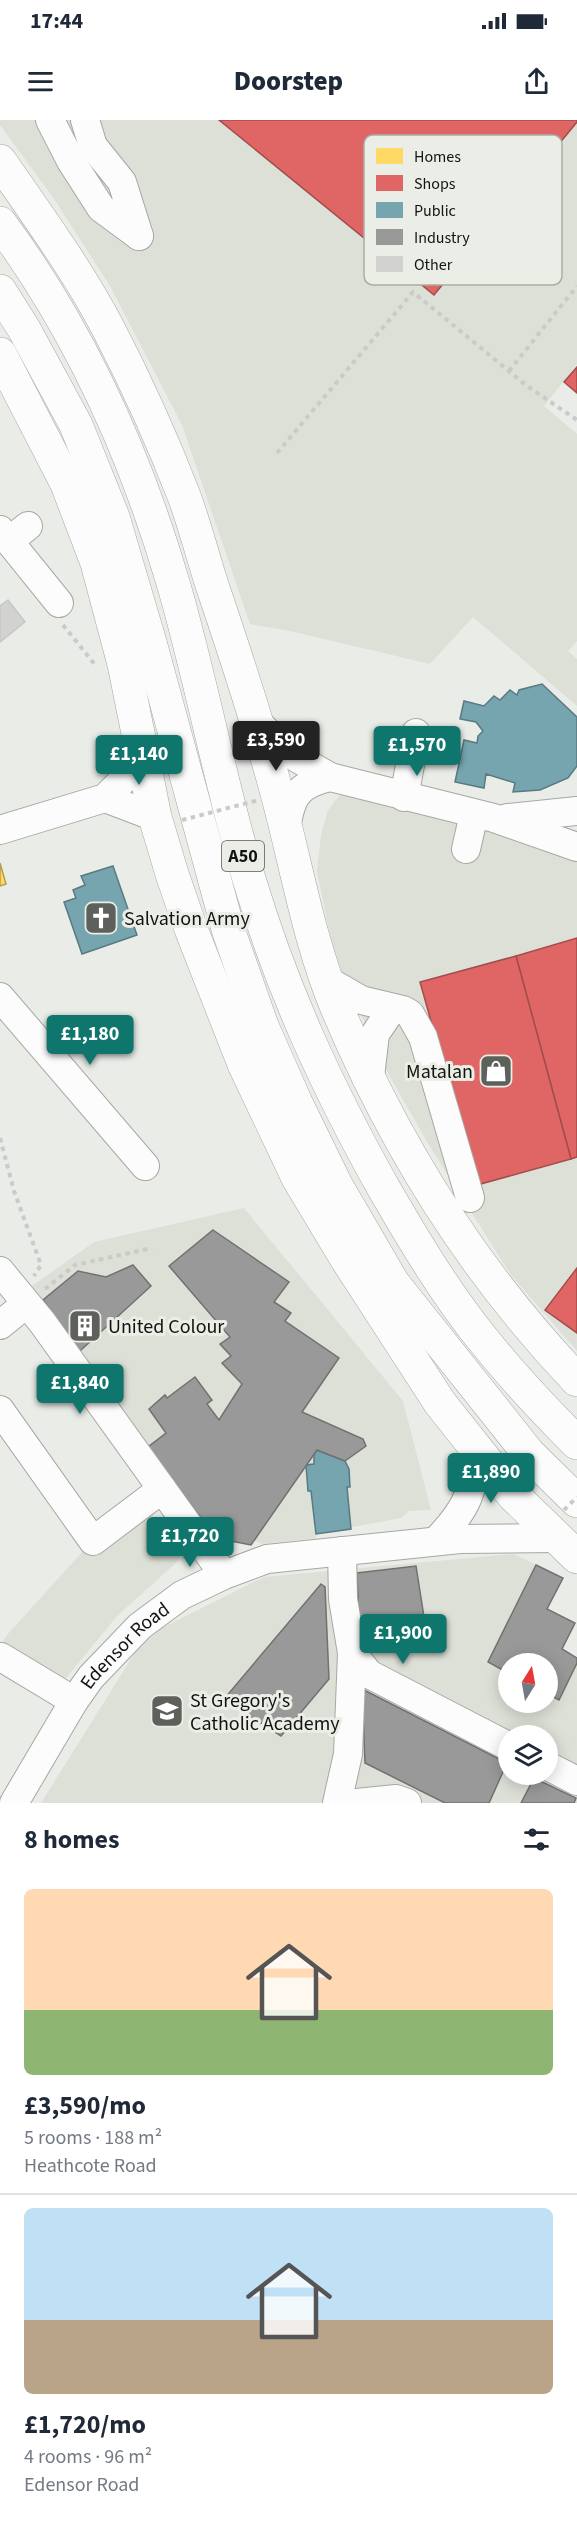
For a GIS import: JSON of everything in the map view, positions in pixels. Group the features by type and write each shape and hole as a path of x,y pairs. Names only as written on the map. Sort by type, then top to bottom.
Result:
{"main road":[{"name":"A50","path":"0,161 52,236 107,326 154,426 184,498 256,721 309,924 336,1007 402,1144 494,1285 544,1346 577,1380"},
{"name":"A50","path":"0,223 24,255 102,392 133,463 174,589 248,878 272,950 314,1055 348,1125 413,1238 483,1340 577,1443"},
{"name":"A50","path":"0,291 24,329 76,425 113,517 151,646 228,929 262,1026 306,1123 336,1185 393,1283 529,1454 570,1521"},
{"path":"0,354 67,484 97,563 124,664 144,759 169,819 169,865 199,950 244,1064 298,1178 346,1258 440,1403 513,1495 570,1521"}],"street":[{"path":"50,120 71,161 101,208 139,236 122,182 93,146 85,120"},
{"path":"12,532 59,603"},
{"path":"256,721 290,754 330,777 484,816 577,847"},
{"path":"404,797 416,733"},
{"path":"0,830 105,798 144,759"},
{"path":"286,829 289,808 302,788 312,782 330,777"},
{"path":"105,798 169,819"},
{"path":"484,816 542,816 577,810"},
{"path":"466,849 484,816"},
{"path":"328,981 361,1000 403,1010 410,1014 423,1037 470,1198"},
{"path":"0,997 145,1166"},
{"path":"370,1077 375,1034 392,1009"},
{"path":"0,1271 224,1575"},
{"path":"0,1325 22,1299"},
{"path":"0,1410 93,1541 162,1489"},
{"path":"436,1541 453,1523 470,1493 474,1476 472,1443"},
{"name":"Edensor Road","path":"14,1803 74,1701 91,1677 140,1626 182,1595 224,1575 267,1559 436,1541 509,1537 570,1521"},
{"path":"337,1803 348,1754 352,1653 343,1599 342,1551"},
{"path":"352,1653 369,1674 498,1741"},
{"path":"1,1657 74,1701"},
{"path":"558,1771 577,1781"},
{"path":"357,1803 396,1799 407,1803"}],"path":[{"path":"509,371 577,286"},
{"path":"277,453 413,292 509,371 577,420"},
{"path":"59,603 57,617 100,670"},
{"path":"169,819 259,800"},
{"path":"0,1138 14,1191 40,1264 22,1299"},
{"path":"22,1299 75,1265 152,1248"}],"shaded area":[{"path":"0,120 577,120 577,364 544,406 577,434 577,641 568,651 577,659 577,706 473,617 430,664 290,631 250,624 182,425 110,286 54,199 0,125"},
{"path":"340,795 537,843 577,860 577,1351 511,1275 427,1142 387,1071 335,959 317,871 321,835 328,810"},
{"path":"244,1208 403,1401 431,1510 409,1511 401,1518 316,1534 316,1538 262,1544 255,1541 251,1545 226,1540 207,1526 32,1286 94,1242"},
{"path":"147,1508 180,1556 177,1562 117,1616 52,1695 0,1646 7,1635 85,1549"},
{"path":"514,1554 563,1578 547,1609 575,1623 562,1649 577,1658 577,1803 41,1803 136,1651 160,1629 264,1577"}],"building: Homes":[{"path":"0,863 6,884 0,886"}],"building: Shops":[{"path":"219,120 577,120 562,140 562,135 364,135 364,238"},
{"path":"422,285 442,285 434,295"},
{"path":"577,367 577,393 564,382"},
{"path":"577,938 577,1157 571,1159 516,956"},
{"name":"Matalan","path":"516,956 571,1159 477,1185 420,982"},
{"path":"577,1268 577,1333 545,1310"}],"building: Public":[{"path":"542,684 577,717 577,766 568,778 540,790 513,792 515,783 486,774 484,788 455,782 464,740 477,743 478,736 483,731 476,722 460,719 464,701 484,706 494,696 500,700 510,690 517,695 519,690"},
{"name":"Salvation Army","path":"113,866 137,935 82,954 64,902 76,898 73,890 85,885 81,876"},
{"path":"317,1450 345,1461 349,1469 350,1487 347,1487 351,1529 316,1534 306,1465 314,1464 314,1454"}],"building: Industry":[{"path":"213,1230 289,1282 274,1302 291,1313 285,1321 339,1358 302,1412 363,1439 366,1446 345,1461 317,1450 251,1545 226,1540 207,1526 148,1447 166,1433 149,1409 165,1395 167,1398 195,1377 212,1400 207,1404 219,1420 242,1384 222,1363 231,1356 220,1344 230,1337 169,1266"},
{"name":"United Colour","path":"133,1265 151,1286 80,1351 43,1300 78,1271 106,1277"},
{"path":"536,1565 563,1578 547,1609 575,1623 562,1649 577,1658 577,1663 559,1700 558,1653 498,1653 498,1668 488,1662"},
{"path":"416,1566 427,1636 360,1643 357,1573"},
{"path":"321,1584 325,1587 329,1679 281,1736 224,1699"},
{"path":"362,1689 498,1758 498,1783 489,1803 445,1803 365,1763"},
{"path":"530,1785 549,1785 576,1798 574,1803 521,1803"}],"building: Other":[{"path":"8,600 25,622 0,642 0,606"}],"place":[{"name":"Salvation Army","path":"101,918"},
{"name":"Matalan","path":"496,1071"},
{"name":"United Colour","path":"85,1326"},
{"name":"St Gregory's Catholic Academy","path":"167,1711"}]}
